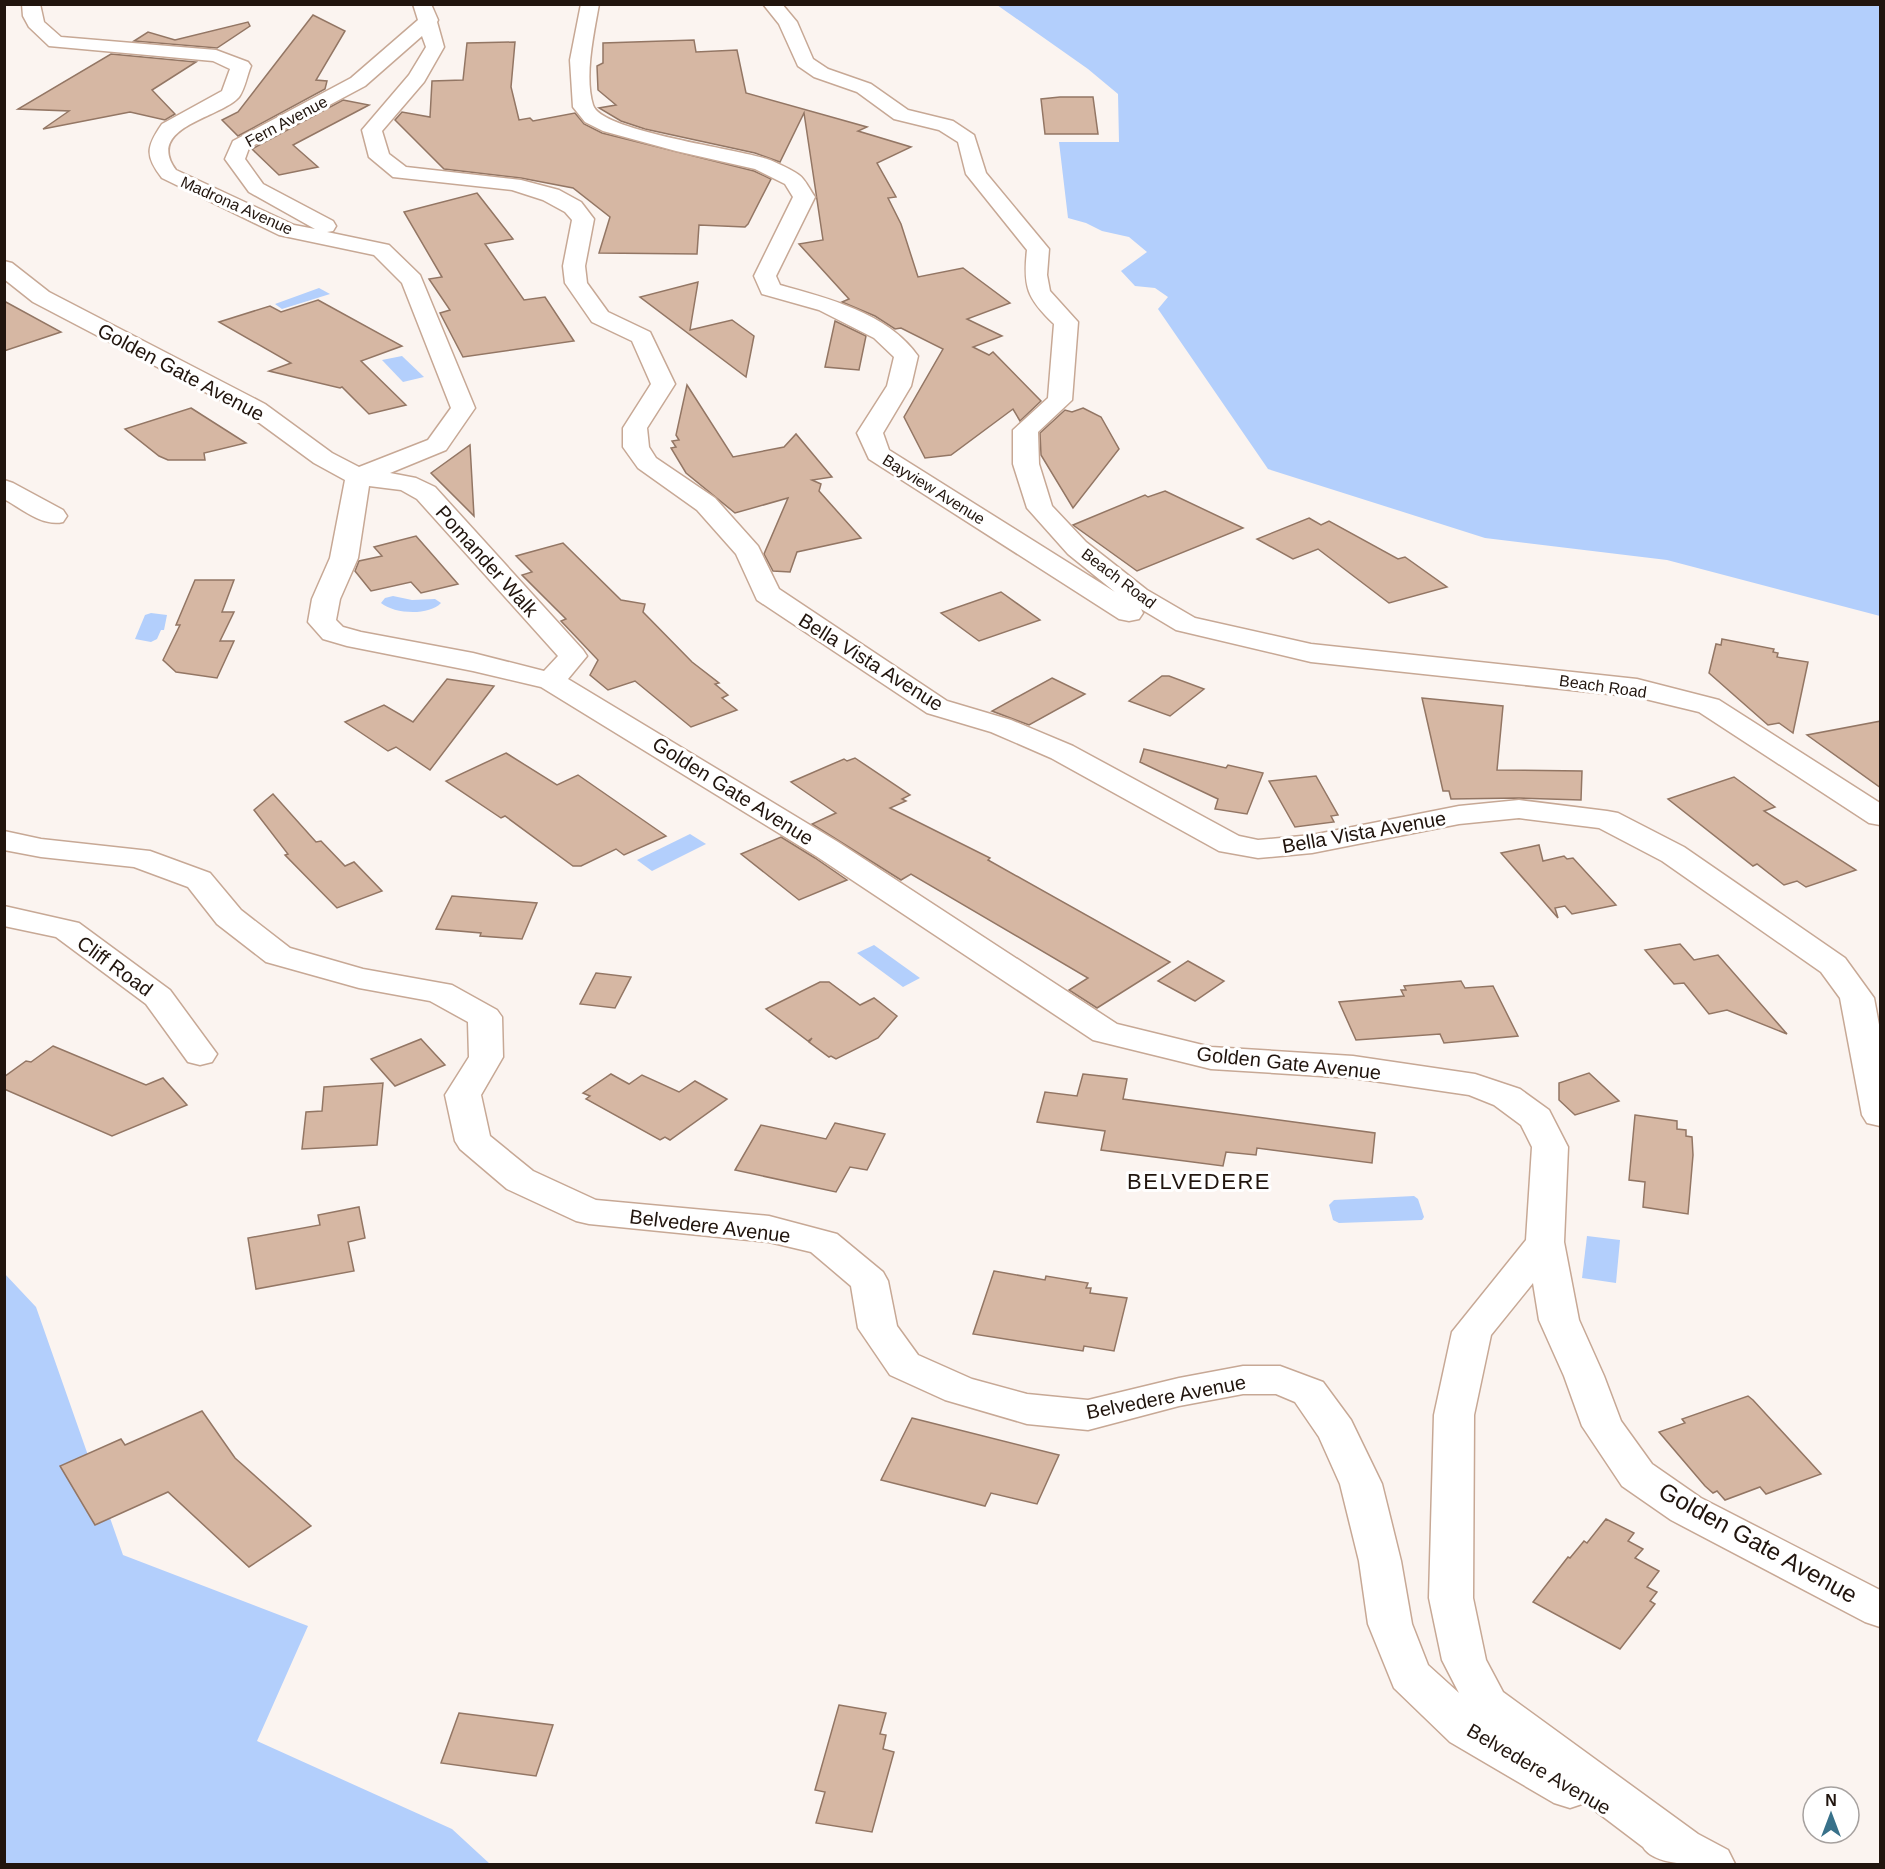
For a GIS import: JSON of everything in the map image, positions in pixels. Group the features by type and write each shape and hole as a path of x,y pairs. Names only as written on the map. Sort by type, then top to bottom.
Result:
{"street":[{"name":"Madrona Avenue","path":"31,4 30,12 42,33 56,42 216,56 241,66 231,94 169,128 159,146 160,162 169,174 287,230 381,250 412,280 463,408 437,445 358,477"},
{"name":"Bayview Avenue","path":"590,4 579,60 583,107 592,118 610,127 683,147 762,164 794,180 804,197 765,276 770,289 828,305 882,333 906,356 899,386 870,433 878,454 1129,614 1177,635 1244,654 1311,653"},
{"name":"Beach Road","path":"772,4 788,22 805,62 822,73 864,88 901,115 946,125 967,139 976,174 1038,249 1034,283 1043,301 1066,322 1060,400 1025,430 1026,464 1040,508 1077,548 1137,596 1186,624 1311,653 1637,688 1709,706 1881,816"},
{"name":"Fern Avenue","path":"351,242 306,214 256,188 235,159 240,145 358,82 426,12"},
{"name":"Bella Vista Avenue","path":"426,12 435,47 417,78 372,130 379,157 400,173 514,183 551,195 573,207 583,219 574,266 576,283 600,318 642,337 663,384 635,428 636,447 646,463 706,504 748,552 767,594 937,707 1001,726 1062,752 1230,844 1258,849 1312,844 1459,815 1519,809 1607,820 1673,854 1833,965 1857,998 1881,1115"},
{"name":"Golden Gate Avenue","path":"4,268 41,297 256,410 323,458 358,477 344,558 326,599 321,622 333,633 551,681 827,849 1105,1032 1211,1058 1353,1067 1474,1085 1507,1097 1536,1118 1550,1147 1545,1242 1559,1320 1584,1376 1602,1426 1637,1475 1686,1509 1881,1610"},
{"name":"Pomander Walk","path":"358,477 407,483 426,493 573,656 551,681"},
{"path":"4,488 54,516"},
{"name":"Belvedere Avenue","path":"4,840 40,848 139,858 179,872 199,880 229,917 278,955 359,978 440,992 485,1017 486,1057 463,1095 473,1141 520,1180 589,1212 769,1229 824,1242 869,1281 878,1328 904,1365 959,1390 1027,1409 1088,1415 1179,1392 1243,1380 1280,1380 1309,1392 1337,1431 1362,1484 1380,1561 1390,1624 1410,1676 1466,1729 1552,1780 1697,1857"},
{"name":"Cliff Road","path":"4,916 67,930 158,997 200,1054"},
{"path":"1545,1242 1472,1332 1454,1415 1451,1598 1464,1660 1487,1705 1697,1857"}],"water":[{"path":"997,5 1880,5 1880,616 1667,560 1485,538 1268,469 1158,309 1168,297 1155,288 1135,286 1121,271 1147,252 1129,237 1102,231 1068,218 1059,142 1119,142 1118,94 1088,69"},
{"path":"319,288 330,294 282,309 275,304"},
{"path":"402,356 424,377 403,382 382,360"},
{"path":"393,596 412,600 435,599 441,603 428,610 411,612 387,607 381,603 385,598"},
{"path":"151,613 167,615 164,630 161,630 157,639 151,642 135,639 145,615"},
{"path":"690,834 706,844 652,871 637,860"},
{"path":"874,945 920,978 903,987 857,953"},
{"path":"1414,1196 1418,1199 1424,1217 1422,1220 1339,1223 1333,1220 1329,1205 1334,1200"},
{"path":"1587,1236 1620,1240 1616,1283 1582,1278"},
{"path":"4,1273 36,1307 123,1555 308,1626 257,1741 452,1829 490,1864 5,1864"}],"building":[{"path":"313,15 345,31 316,80 327,81 325,89 238,136 222,120 238,112"},
{"path":"248,22 250,26 217,48 134,41 148,32 175,40"},
{"path":"694,40 696,52 737,50 746,93 867,127 858,131 911,147 877,163 896,197 888,198 901,224 918,277 963,268 1010,303 967,319 1002,336 973,347 989,355 993,352 1041,401 1020,421 1013,409 951,455 925,458 904,417 943,349 901,328 895,329 875,316 842,302 849,299 799,244 823,240 804,113 780,162 755,153 645,129 621,121 599,108 616,105 598,90 597,66 603,63 603,43"},
{"path":"515,42 511,87 519,120 530,118 533,121 575,113 584,124 602,133 754,171 771,179 748,224 745,227 699,225 697,254 599,253 610,217 573,188 521,178 444,169 395,120 402,112 430,117 432,81 463,80 467,43"},
{"path":"111,54 196,62 152,90 175,114 165,120 130,112 43,129 69,111 18,109"},
{"path":"1093,97 1098,134 1045,134 1041,99"},
{"path":"343,100 369,105 293,145 318,167 279,175 252,149"},
{"path":"477,193 513,239 485,244 524,300 545,297 574,341 463,357 440,313 450,310 429,279 442,277 404,212"},
{"path":"698,282 690,330 732,320 754,336 746,377 640,297"},
{"path":"318,300 402,346 361,361 406,405 369,414 342,387 269,371 291,363 219,322 270,306 281,312"},
{"path":"4,301 61,332 4,351"},
{"path":"835,321 866,336 859,370 825,367"},
{"path":"687,385 733,457 784,447 796,434 832,477 812,480 821,484 819,491 861,538 797,552 790,572 773,571 764,554 788,498 735,513 686,473 671,448 676,447 672,441 679,440 676,435"},
{"path":"191,408 246,443 204,453 205,460 168,460 159,456 125,429"},
{"path":"1083,408 1101,417 1119,449 1073,508 1041,455 1040,433 1065,410 1072,412"},
{"path":"470,445 474,516 431,473"},
{"path":"1165,491 1243,528 1137,571 1073,525 1145,495 1148,497"},
{"path":"1309,518 1321,525 1329,521 1398,559 1405,557 1447,587 1389,603 1318,549 1293,559 1257,539"},
{"path":"416,536 458,584 421,593 411,582 371,591 355,571 359,561 382,556 374,547"},
{"path":"563,543 621,600 645,604 643,612 692,662 719,683 715,684 728,695 722,698 737,710 691,727 635,681 608,690 590,675 598,660 561,621 566,619 522,575 532,572 516,556"},
{"path":"195,580 234,580 222,612 234,612 220,641 234,641 217,678 176,672 163,660 180,625 176,625"},
{"path":"1001,592 1040,620 979,641 941,613"},
{"path":"1722,639 1774,649 1773,652 1778,653 1777,657 1808,662 1793,733 1779,723 1768,725 1709,673 1716,644 1721,645"},
{"path":"1162,676 1169,676 1204,689 1170,716 1129,701"},
{"path":"1052,678 1085,694 1029,725 992,711"},
{"path":"447,679 494,686 430,770 396,747 388,751 345,722 384,705 413,722"},
{"path":"1422,698 1503,706 1497,770 1582,771 1581,800 1451,799 1449,791 1443,791"},
{"path":"1881,721 1881,788 1807,735"},
{"path":"1144,749 1226,768 1228,765 1263,773 1247,814 1215,809 1218,799 1140,762"},
{"path":"506,753 557,785 578,775 666,836 624,855 616,849 581,866 573,866 505,816 501,818 446,781"},
{"path":"855,758 910,795 902,799 906,801 890,808 990,858 988,860 1170,962 1097,1008 1069,990 1088,978 911,874 901,880 812,824 836,813 791,782 844,759 847,761"},
{"path":"1316,776 1338,815 1331,816 1334,822 1295,827 1269,781"},
{"path":"1734,777 1775,807 1764,811 1856,870 1806,887 1797,881 1784,885 1757,864 1753,866 1668,799"},
{"path":"273,794 316,842 321,841 345,866 354,862 382,891 337,908 285,855 288,854 254,810"},
{"path":"781,837 847,880 799,900 741,854"},
{"path":"1539,845 1543,861 1564,856 1567,859 1573,858 1616,905 1572,914 1565,906 1555,908 1558,918 1501,853"},
{"path":"452,896 537,903 522,939 480,936 481,933 436,929"},
{"path":"1680,944 1694,960 1718,955 1787,1034 1727,1010 1709,1014 1684,983 1674,984 1645,950"},
{"path":"1188,961 1224,981 1195,1001 1158,981"},
{"path":"596,973 631,977 615,1008 580,1004"},
{"path":"1461,981 1465,988 1493,986 1518,1036 1444,1043 1440,1034 1356,1040 1339,1002 1404,996 1401,990 1406,990 1404,986"},
{"path":"820,982 829,982 860,1005 874,998 897,1016 878,1038 836,1059 829,1057 809,1042 812,1038 808,1041 766,1009"},
{"path":"421,1039 445,1065 395,1086 371,1059"},
{"path":"53,1046 146,1085 163,1078 187,1105 112,1136 4,1089 4,1077"},
{"path":"1589,1073 1619,1101 1575,1115 1559,1100 1559,1083"},
{"path":"611,1074 629,1084 642,1075 679,1092 695,1081 727,1099 670,1140 665,1137 660,1140 586,1099 590,1096 583,1093"},
{"path":"1083,1074 1127,1079 1123,1099 1375,1133 1372,1163 1257,1148 1256,1155 1226,1152 1223,1166 1101,1150 1105,1131 1037,1122 1045,1092 1077,1096"},
{"path":"383,1083 377,1145 302,1149 306,1112 322,1111 324,1087"},
{"path":"1635,1115 1677,1121 1677,1129 1686,1130 1686,1136 1692,1137 1693,1155 1688,1214 1643,1207 1645,1182 1629,1180"},
{"path":"835,1123 885,1134 867,1170 850,1167 836,1192 735,1170 761,1125 826,1139"},
{"path":"359,1207 365,1238 348,1242 354,1271 256,1289 248,1238 320,1225 318,1215"},
{"path":"994,1271 1045,1280 1046,1276 1088,1283 1086,1288 1091,1288 1090,1293 1127,1298 1114,1351 1084,1346 1083,1351 973,1334"},
{"path":"1748,1396 1821,1474 1766,1494 1760,1487 1725,1500 1717,1491 1713,1493 1705,1486 1659,1432 1685,1423 1682,1419"},
{"path":"202,1411 235,1458 311,1526 249,1567 168,1492 95,1525 60,1466 121,1439 125,1445"},
{"path":"912,1418 1059,1455 1037,1504 991,1493 985,1506 881,1480"},
{"path":"1606,1519 1634,1533 1628,1541 1643,1549 1635,1558 1659,1571 1647,1587 1657,1592 1650,1601 1655,1604 1620,1649 1533,1602 1568,1557 1570,1558 1584,1541 1587,1543"},
{"path":"839,1705 886,1713 880,1734 886,1735 883,1749 894,1752 872,1832 816,1823 825,1792 815,1790"},
{"path":"459,1713 553,1725 536,1776 441,1763"}],"district":[{"name":"BELVEDERE","path":"1199,1181"}]}
